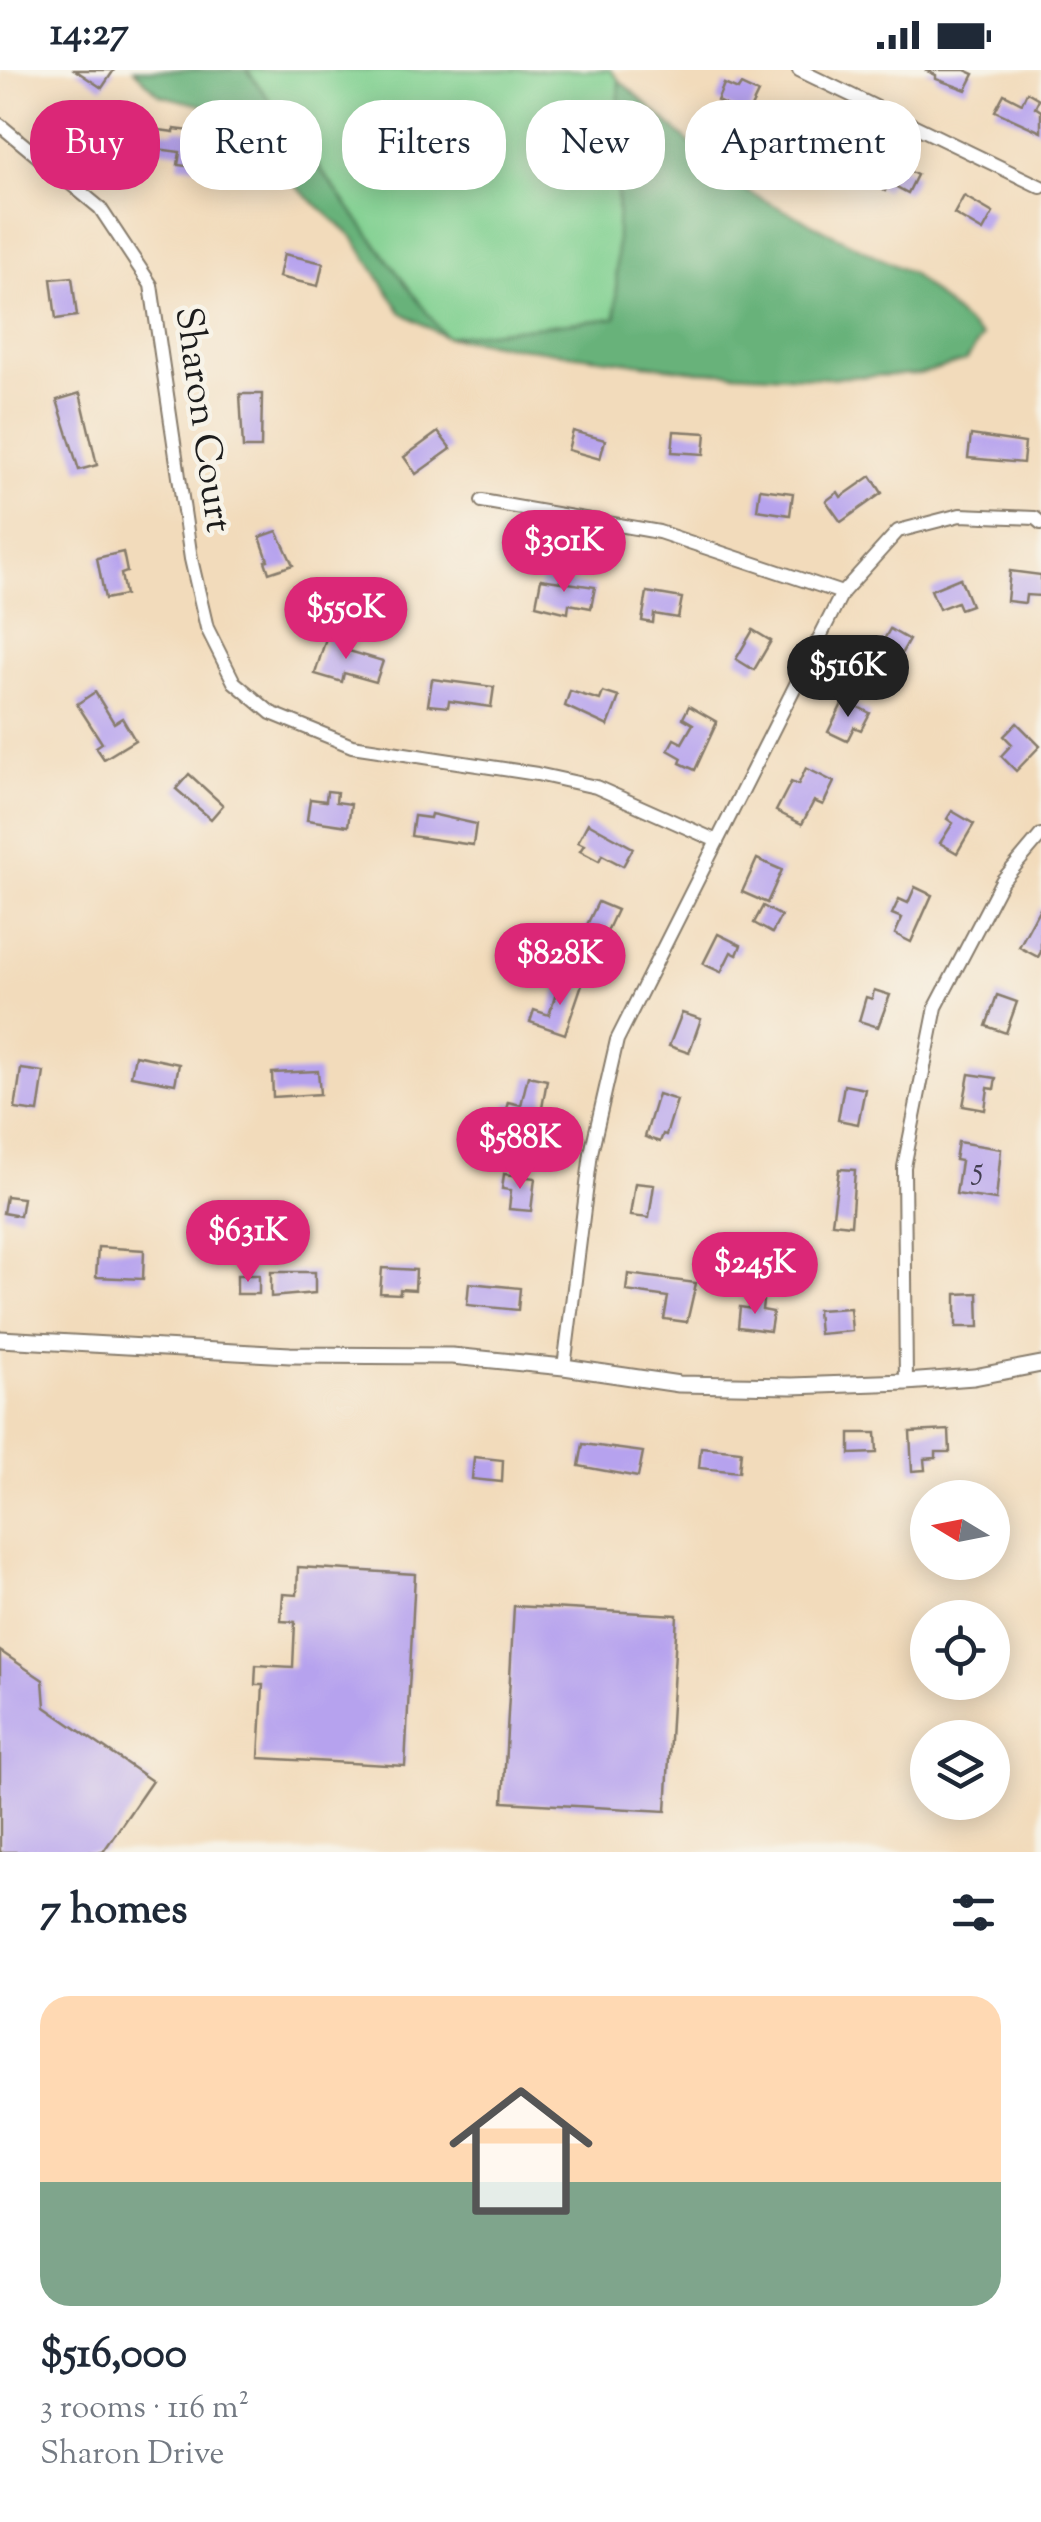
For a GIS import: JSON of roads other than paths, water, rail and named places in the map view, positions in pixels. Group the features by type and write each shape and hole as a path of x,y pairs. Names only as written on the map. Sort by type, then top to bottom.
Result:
{"street":[{"path":"799,70 1041,187"},
{"name":"Sharon Court","path":"0,125 100,208 150,286 191,559 207,628 234,682 271,712 352,746 596,786 716,841"},
{"path":"482,501 659,532 842,593"},
{"path":"564,1367 591,1153 618,1040 842,593 898,531 960,516 1036,518 1041,523"},
{"path":"906,1382 904,1167 936,1007 1002,881 1041,835"},
{"path":"0,1338 290,1355 452,1356 679,1384 906,1382 974,1377 1041,1364"}]}
